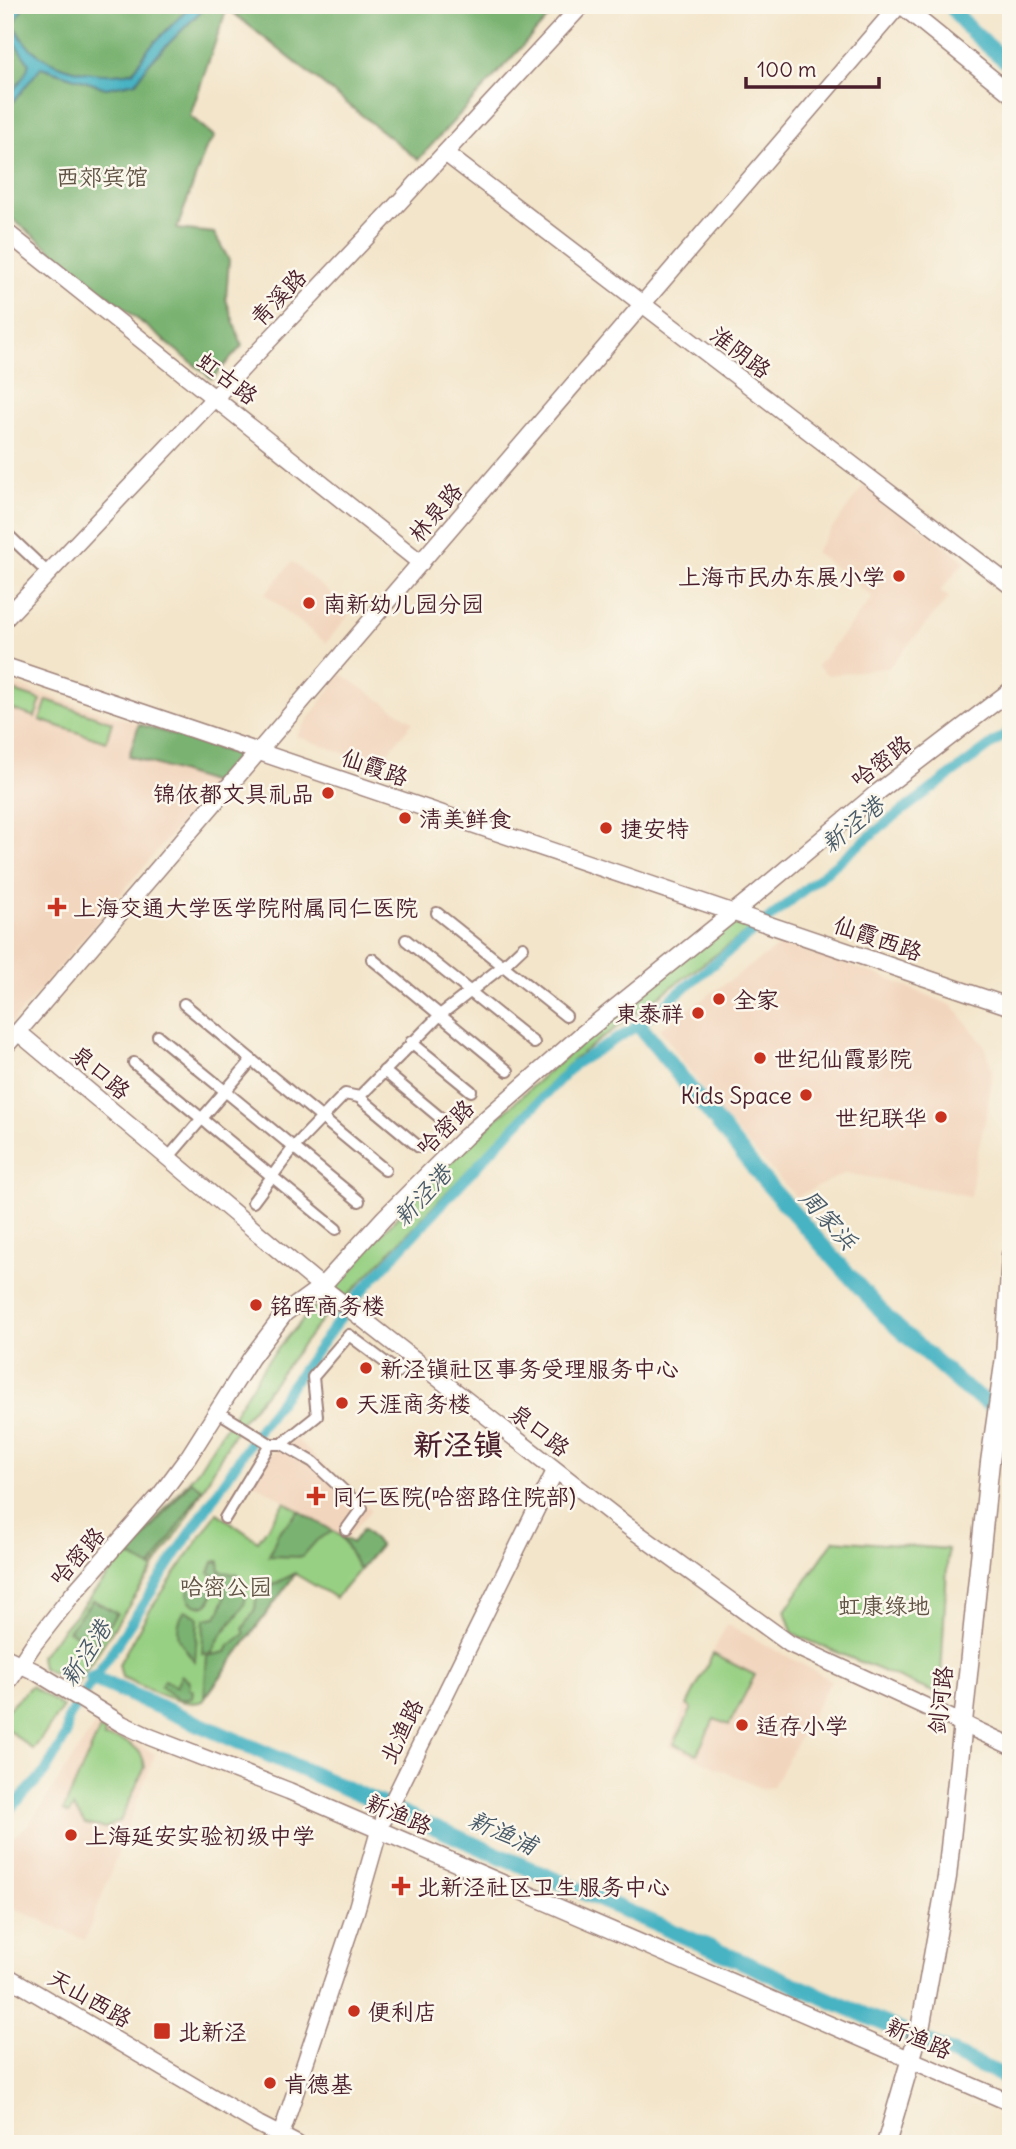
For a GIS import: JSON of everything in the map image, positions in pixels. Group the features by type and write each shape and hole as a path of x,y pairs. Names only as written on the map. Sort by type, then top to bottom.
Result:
{"main road":[{"name":"剑河路","path":"886,2144 921,2024 947,1877 990,1462 1005,1357 1011,1255"}],"street":[{"name":"青溪路","path":"5,619 582,5"},
{"path":"900,5 1011,94"},
{"name":"林泉路","path":"5,1047 900,5"},
{"name":"淮阴路","path":"445,153 1011,586"},
{"name":"虹古路","path":"5,231 421,563"},
{"path":"5,532 48,573"},
{"name":"仙霞路","path":"5,666 534,844 730,913"},
{"name":"哈密路","path":"5,1687 12,1660 161,1494 189,1456 251,1358 285,1313 325,1289 384,1218 465,1137 580,1035 878,792 1011,690"},
{"path":"437,913 566,1016"},
{"name":"仙霞西路","path":"730,913 1011,1007"},
{"path":"406,940 534,1043"},
{"path":"359,1097 440,1015 523,947"},
{"path":"372,959 508,1071"},
{"path":"184,1004 386,1170"},
{"name":"泉口路","path":"18,1032 354,1313 555,1471 790,1644 1011,1746"},
{"path":"158,1035 359,1201"},
{"path":"411,1042 471,1091"},
{"path":"168,1158 252,1060"},
{"path":"134,1063 336,1228"},
{"path":"384,1071 443,1120"},
{"path":"253,1202 294,1147 345,1094 359,1097 419,1147"},
{"path":"282,1444 317,1416 313,1377 349,1335 398,1372 412,1357"},
{"path":"217,1411 270,1444 282,1444 313,1462 362,1508 346,1530"},
{"path":"225,1518 270,1444"},
{"name":"北渔路","path":"280,2140 382,1825 555,1471"},
{"name":"新渔路","path":"12,1660 95,1709 150,1737 382,1825 1011,2102"},
{"name":"天山西路","path":"5,1975 280,2140 297,2144"}],"shaded area":[{"name":"上海市民办东展小学","path":"864,485 965,561 940,591 949,597 889,667 828,675 817,666 873,597 815,552"},
{"name":"南新幼儿园分园","path":"292,562 352,611 326,643 265,594"},
{"path":"341,674 413,722 377,765 296,736"},
{"name":"上海交通大学医学院附属同仁医院","path":"5,682 238,755 5,1031"},
{"path":"782,944 876,974 953,1006 985,1046 992,1071 988,1108 975,1163 971,1196 846,1173 796,1197 721,1115 660,1029"},
{"name":"同仁医院(哈密路住院部)","path":"295,1438 371,1510 347,1538 251,1481 267,1457"},
{"name":"适存小学","path":"727,1624 831,1680 773,1786 763,1789 669,1746 686,1704"},
{"name":"上海延安实验初级中学","path":"97,1722 155,1754 85,1940 5,1904 5,1845 29,1824"}],"green space":[{"path":"24,5 192,5 148,49 133,72 99,74 64,67 34,51 22,39 14,24"},
{"name":"西郊宾馆","path":"207,5 560,5 418,160 227,8 190,116 215,137 206,148 177,229 214,233 229,260 226,299 242,346 212,379 5,213 5,112 41,67 106,88 136,82 149,63"},
{"path":"5,29 29,62 28,72 5,102"},
{"path":"5,688 41,700 35,717 5,707"},
{"path":"47,700 112,722 106,742 40,720"},
{"path":"139,724 238,755 214,783 129,756"},
{"path":"730,920 752,928 575,1058 346,1298 332,1285 453,1159 552,1068"},
{"path":"321,1307 327,1313 239,1424 186,1520 76,1685 42,1668 40,1656 198,1470 268,1360 313,1308"},
{"path":"191,1481 202,1489 151,1568 129,1556"},
{"name":"哈密公园","path":"285,1502 352,1543 363,1529 380,1546 336,1598 295,1574 203,1701 194,1703 173,1699 122,1677 119,1664 148,1613 217,1513 258,1541"},
{"path":"299,1511 333,1531 317,1540 302,1557 269,1556 278,1533"},
{"path":"363,1529 380,1546 359,1570 341,1536 352,1543"},
{"name":"虹康绿地","path":"834,1540 948,1549 940,1695 793,1634 785,1611"},
{"path":"219,1561 220,1571 237,1575 243,1584 245,1600 212,1653 202,1654 204,1619 216,1617 225,1598 221,1581 209,1573 213,1562"},
{"path":"296,1573 204,1699 207,1656 226,1652 229,1646 245,1634 243,1629 255,1609 257,1593"},
{"path":"200,1582 208,1586 212,1594 208,1602 200,1606 192,1602 188,1594 192,1586"},
{"path":"93,1600 117,1613 96,1643 68,1631"},
{"path":"185,1610 198,1617 195,1661 179,1637 178,1625"},
{"path":"713,1654 755,1675 729,1725 714,1719 697,1754 674,1744 692,1708 687,1705"},
{"path":"181,1675 190,1682 192,1698 179,1699 161,1686 165,1680 176,1687"},
{"path":"31,1686 63,1707 33,1750 5,1727 5,1712"},
{"path":"100,1729 105,1732 104,1738 125,1742 136,1749 145,1767 120,1821 105,1828 85,1824 73,1807 69,1814 63,1811"}],"water":[{"path":"11,5 24,5 14,24 22,39 34,51 64,67 99,74 117,74 133,72 148,49 192,5 207,5 149,63 136,82 106,88 41,67 5,112 8,99 24,76 29,63 8,29"}],"waterway":[{"path":"951,5 971,30 1011,65"},
{"name":"新泾港","path":"5,1815 45,1772 66,1736 68,1718 255,1435 352,1302 492,1150 575,1064 639,1025 887,822 1011,730"},
{"name":"周家浜","path":"639,1025 762,1178 889,1320 965,1388 1011,1418"},
{"name":"新渔浦","path":"93,1678 1011,2079"}],"place":[{"name":"上海市民办东展小学","path":"899,576"},
{"name":"南新幼儿园分园","path":"309,603"},
{"name":"锦依都文具礼品","path":"328,793"},
{"name":"清美鲜食","path":"405,818"},
{"name":"捷安特","path":"606,828"},
{"name":"上海交通大学医学院附属同仁医院","path":"57,907"},
{"name":"全家","path":"719,999"},
{"name":"東泰祥","path":"698,1013"},
{"name":"世纪仙霞影院","path":"760,1058"},
{"name":"Kids Space","path":"806,1095"},
{"name":"世纪联华","path":"941,1117"},
{"name":"铭晖商务楼","path":"256,1305"},
{"name":"新泾镇社区事务受理服务中心","path":"366,1368"},
{"name":"天涯商务楼","path":"342,1403"},
{"name":"同仁医院(哈密路住院部)","path":"316,1496"},
{"name":"适存小学","path":"742,1725"},
{"name":"上海延安实验初级中学","path":"71,1835"},
{"name":"北新泾社区卫生服务中心","path":"401,1886"},
{"name":"便利店","path":"354,2011"},
{"name":"北新泾","path":"162,2031"},
{"name":"肯德基","path":"270,2083"}],"district":[{"name":"新泾镇","path":"458,1444"}]}
